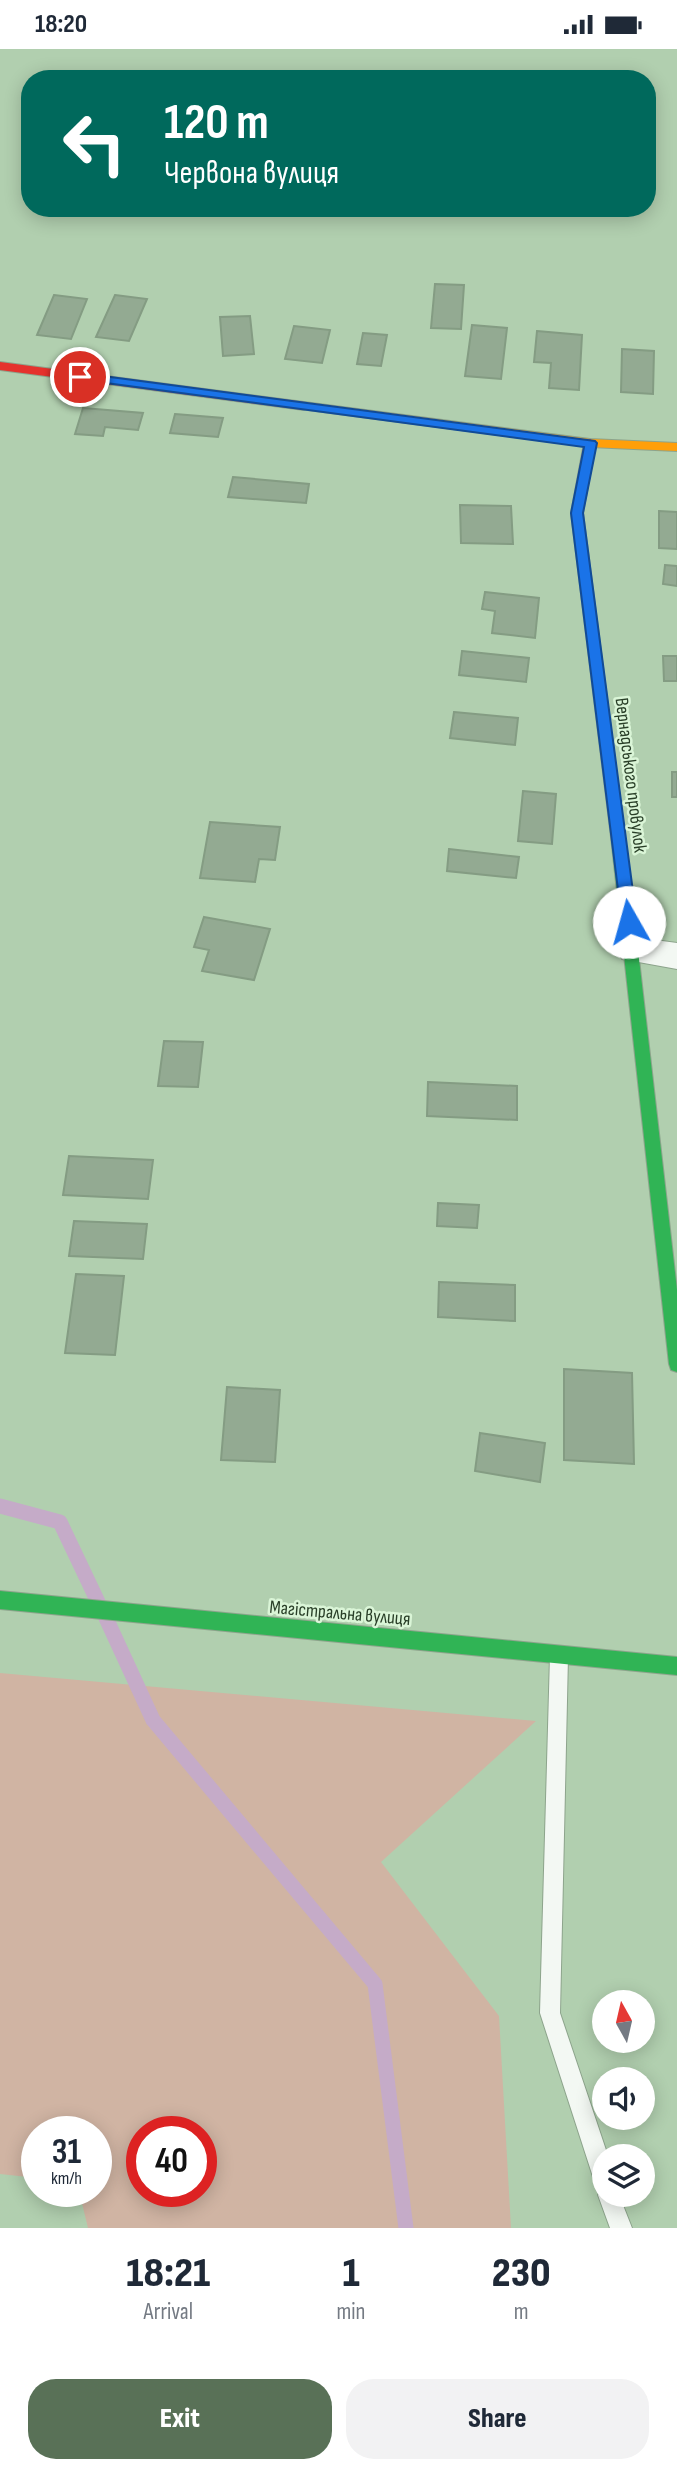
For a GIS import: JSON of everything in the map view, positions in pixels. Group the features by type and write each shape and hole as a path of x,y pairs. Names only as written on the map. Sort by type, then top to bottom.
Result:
{"street":[{"path":"0,366 590,443 677,447"},
{"name":"Вернадського провулок","path":"590,443 577,513 633,950 677,1364"},
{"path":"633,950 677,955"},
{"name":"Магістральна вулиця","path":"0,1600 677,1666"}],"lane":[{"path":"559,1654 550,2013 593,2144"},
{"path":"614,2207 621,2228"}],"shaded area":[{"path":"0,1673 536,1721 381,1862 499,2016 511,2228 88,2228 83,2207 112,2207 112,2116 21,2116 21,2176 0,2174"}],"building":[{"path":"435,284 464,285 461,329 431,328"},
{"path":"54,295 87,299 71,339 37,335"},
{"path":"115,295 147,299 129,341 96,337"},
{"path":"250,316 254,354 223,356 220,317"},
{"path":"472,325 507,328 501,379 465,376"},
{"path":"294,326 330,330 322,363 285,359"},
{"path":"537,331 582,335 579,390 549,388 551,363 534,362"},
{"path":"363,333 387,335 381,366 357,364"},
{"path":"622,349 654,351 653,394 621,392"},
{"path":"83,408 143,413 138,430 105,427 103,436 75,434"},
{"path":"175,414 223,418 218,437 170,433"},
{"path":"233,477 309,484 306,503 228,497"},
{"path":"460,505 511,506 513,544 461,543"},
{"path":"659,511 677,512 677,549 659,548"},
{"path":"665,565 677,566 677,586 663,584"},
{"path":"485,592 539,598 535,638 492,633 495,611 482,609"},
{"path":"462,651 529,658 526,682 459,675"},
{"path":"663,656 677,656 677,681 664,681"},
{"path":"454,712 518,718 515,745 450,738"},
{"path":"672,772 677,772 677,797 672,797"},
{"path":"523,791 556,794 552,844 518,841"},
{"path":"210,822 280,827 275,860 259,859 255,882 200,878"},
{"path":"449,849 519,857 516,878 447,871"},
{"path":"204,917 270,929 254,980 202,971 209,950 194,947"},
{"path":"164,1041 203,1042 198,1087 158,1086"},
{"path":"428,1082 517,1086 517,1120 427,1116"},
{"path":"69,1156 153,1160 148,1199 63,1195"},
{"path":"438,1203 479,1205 477,1228 437,1226"},
{"path":"74,1221 147,1224 143,1259 69,1256"},
{"path":"76,1274 124,1276 115,1355 65,1353"},
{"path":"439,1282 515,1285 515,1321 438,1317"},
{"path":"564,1369 632,1373 634,1464 564,1460"},
{"path":"227,1387 280,1390 275,1462 221,1460"},
{"path":"480,1433 545,1443 540,1482 475,1471"}],"waterway":[{"path":"0,1506 60,1522 98,1602"},
{"path":"106,1618 153,1720 375,1984 406,2228"}],"traffic: fast":[{"path":"618,837 677,1364"},
{"path":"0,1600 677,1666"}],"traffic: slow":[{"path":"304,406 590,443 677,447"}],"traffic: jam":[{"path":"0,366 304,406"},
{"path":"590,443 577,513 618,837"}],"route":[{"path":"80,377 590,443 577,513 629,922"}]}
